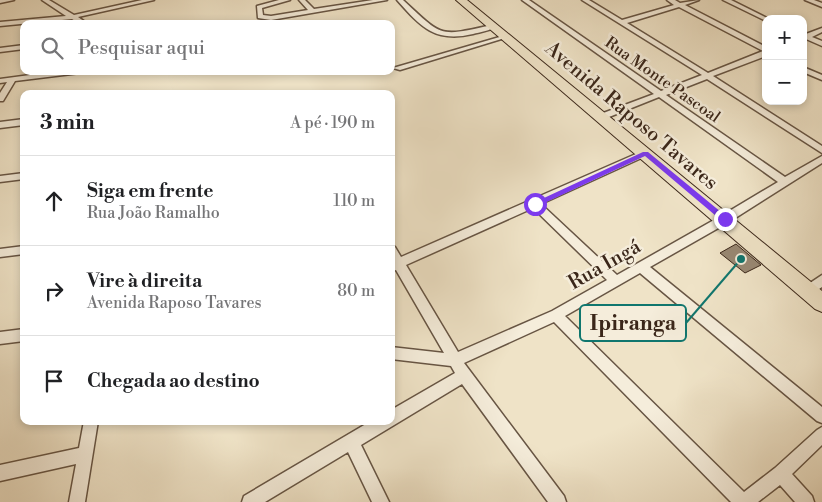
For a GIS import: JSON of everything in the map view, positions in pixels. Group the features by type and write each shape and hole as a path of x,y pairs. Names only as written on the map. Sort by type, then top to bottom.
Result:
{"main road":[{"name":"Avenida Raposo Tavares","path":"461,0 725,219 822,303"}],"street":[{"path":"0,1 11,0"},
{"path":"45,0 77,20"},
{"path":"115,0 122,5"},
{"path":"41,20 71,17 148,0"},
{"path":"287,0 260,6 260,17 271,18 384,0"},
{"path":"302,0 312,11"},
{"path":"400,0 427,26 438,33 448,35 492,27"},
{"name":"Rua Monte Pascoal","path":"525,0 785,182"},
{"path":"585,0 707,75 822,150"},
{"path":"670,0 762,49"},
{"path":"622,22 696,0"},
{"path":"726,0 762,17"},
{"path":"808,0 822,5"},
{"path":"0,24 20,22"},
{"path":"807,36 822,30"},
{"path":"397,68 505,37"},
{"path":"807,38 822,44"},
{"path":"0,50 20,48"},
{"path":"601,117 762,53"},
{"path":"807,71 822,78"},
{"path":"0,81 50,75"},
{"path":"0,98 12,80"},
{"path":"0,124 20,122"},
{"path":"558,502 464,375 395,266 645,154"},
{"name":"Rua Ingá","path":"455,360 556,315 725,219 822,160"},
{"path":"0,179 20,176"},
{"path":"535,204 615,280"},
{"path":"0,254 20,251"},
{"path":"640,266 822,416"},
{"path":"808,291 822,280"},
{"path":"556,315 744,502 781,474 822,435"},
{"path":"0,338 20,336"},
{"path":"395,353 455,360"},
{"path":"395,416 464,375"},
{"path":"77,502 90,425"},
{"path":"250,502 379,425"},
{"path":"351,441 381,502"},
{"path":"0,473 85,454"},
{"path":"781,474 806,502"}],"building":[{"path":"736,244 761,265 745,273 720,253"}],"place":[{"name":"Ipiranga","path":"741,259"}],"route":[{"path":"535,204 645,154 725,219"}]}
